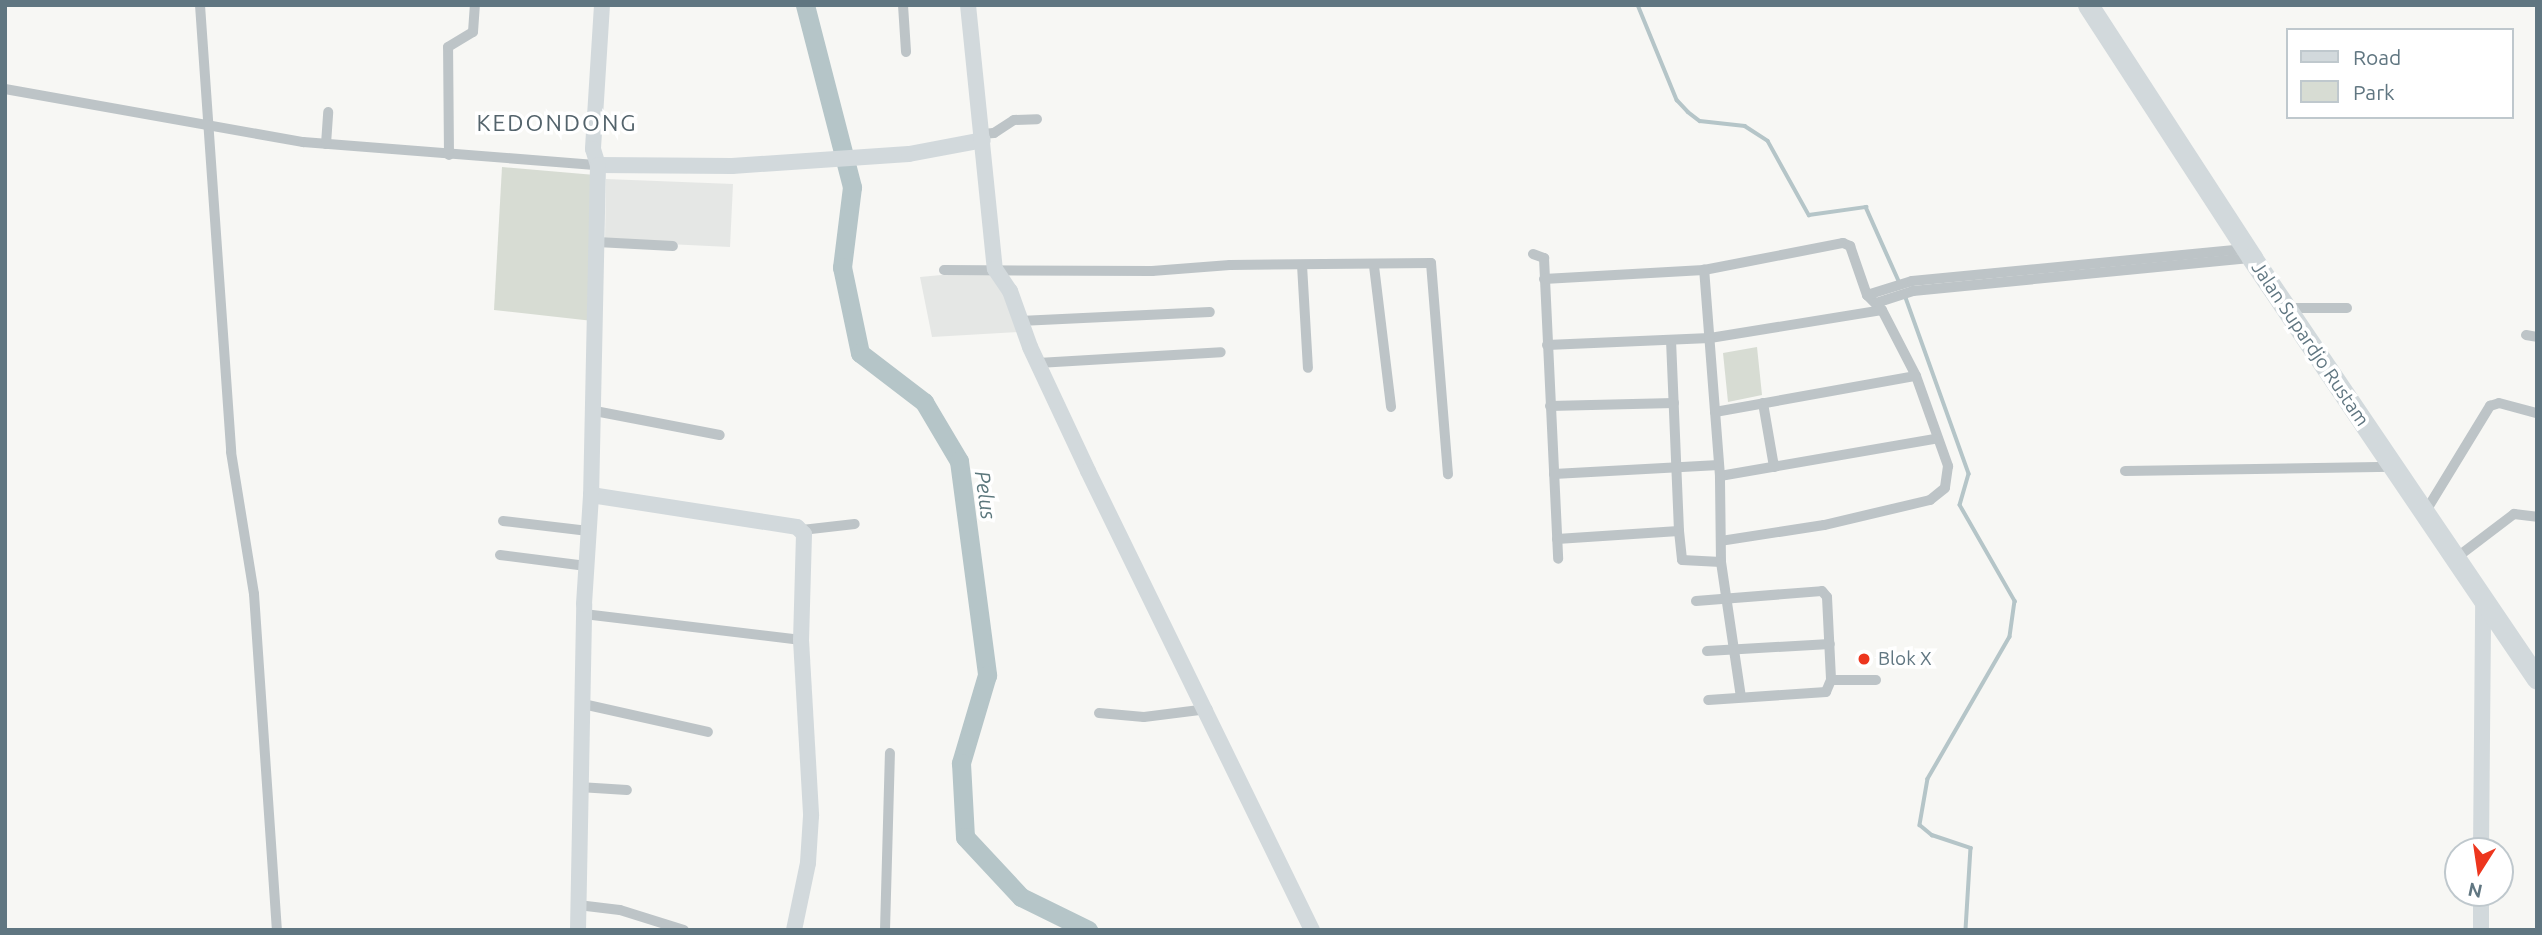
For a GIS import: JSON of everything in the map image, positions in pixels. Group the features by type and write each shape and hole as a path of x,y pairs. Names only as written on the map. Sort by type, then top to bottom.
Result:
{"highway":[{"name":"Jalan Supardjo Rustam","path":"2088,5 2249,253 2537,679"}],"street":[{"path":"200,5 206,125 231,452 258,647 277,930"},
{"path":"449,155 448,47 473,32 475,5"},
{"path":"578,930 584,614 595,411 598,165 593,149 603,5"},
{"path":"903,5 906,52"},
{"path":"968,5 995,268 1010,290 1038,363 1312,930"},
{"path":"5,89 326,144 598,165 732,166 874,156 982,137 1014,120 1037,119"},
{"path":"326,144 328,112"},
{"path":"597,242 673,246"},
{"path":"1544,279 1704,270 1847,244 1867,295 1879,306 1916,376 1935,439 1948,466 1948,480 1930,500 1824,525 1721,541"},
{"path":"1867,295 1913,286 2249,253"},
{"path":"1533,254 1544,258 1558,559"},
{"path":"944,270 995,268 1152,271 1302,265 1374,266 1432,262 1448,474"},
{"path":"1302,265 1308,368"},
{"path":"1374,266 1391,407"},
{"path":"1704,270 1719,471 1721,562 1741,697"},
{"path":"1547,345 1710,338 1879,306 1897,289"},
{"path":"2286,308 2347,308"},
{"path":"1020,321 1210,312"},
{"path":"1671,340 1682,560 1721,562"},
{"path":"1038,363 1220,352"},
{"path":"1715,412 1916,376"},
{"path":"1550,406 1674,403"},
{"path":"1763,403 1774,467"},
{"path":"2424,514 2490,406 2499,403 2537,414"},
{"path":"595,411 720,435"},
{"path":"1554,474 1678,469 1719,471 1774,467 1935,439"},
{"path":"2125,471 2393,467"},
{"path":"591,495 802,530 855,524"},
{"path":"2456,558 2514,514 2537,517"},
{"path":"503,521 588,531"},
{"path":"794,930 808,863 811,816 801,640 802,530"},
{"path":"1557,539 1679,531"},
{"path":"500,555 586,566"},
{"path":"1696,601 1728,596 1826,592 1831,680 1822,693 1708,700"},
{"path":"2481,837 2483,599"},
{"path":"584,614 801,640"},
{"path":"1707,651 1830,644"},
{"path":"1831,680 1876,680"},
{"path":"583,704 708,732"},
{"path":"1099,713 1143,716 1207,709"},
{"path":"885,930 890,754"},
{"path":"579,787 627,790"},
{"path":"578,905 620,910 684,930"},
{"path":"2481,907 2481,930"}],"shaded area":[{"path":"606,179 733,184 730,247 605,241"},
{"path":"995,270 1020,332 932,337 920,277"}],"green space":[{"path":"502,167 595,175 593,321 494,310"},
{"path":"1757,347 1762,395 1728,402 1723,353"}],"waterway":[{"name":"Pelus","path":"805,5 852,187 842,267 860,353 924,402 959,461 987,675 961,763 965,837 1021,897 1088,930"},
{"path":"1638,5 1677,100 1688,112 1700,121 1745,126 1768,141 1809,215 1866,207 1899,281"},
{"path":"1905,295 1969,474 1960,505 2015,601 2010,637 1928,779 1920,825 1932,835 1971,848 1966,930"}],"place":[{"name":"Blok X","path":"1864,659"}],"district":[{"name":"KEDONDONG","path":"557,123"}]}
